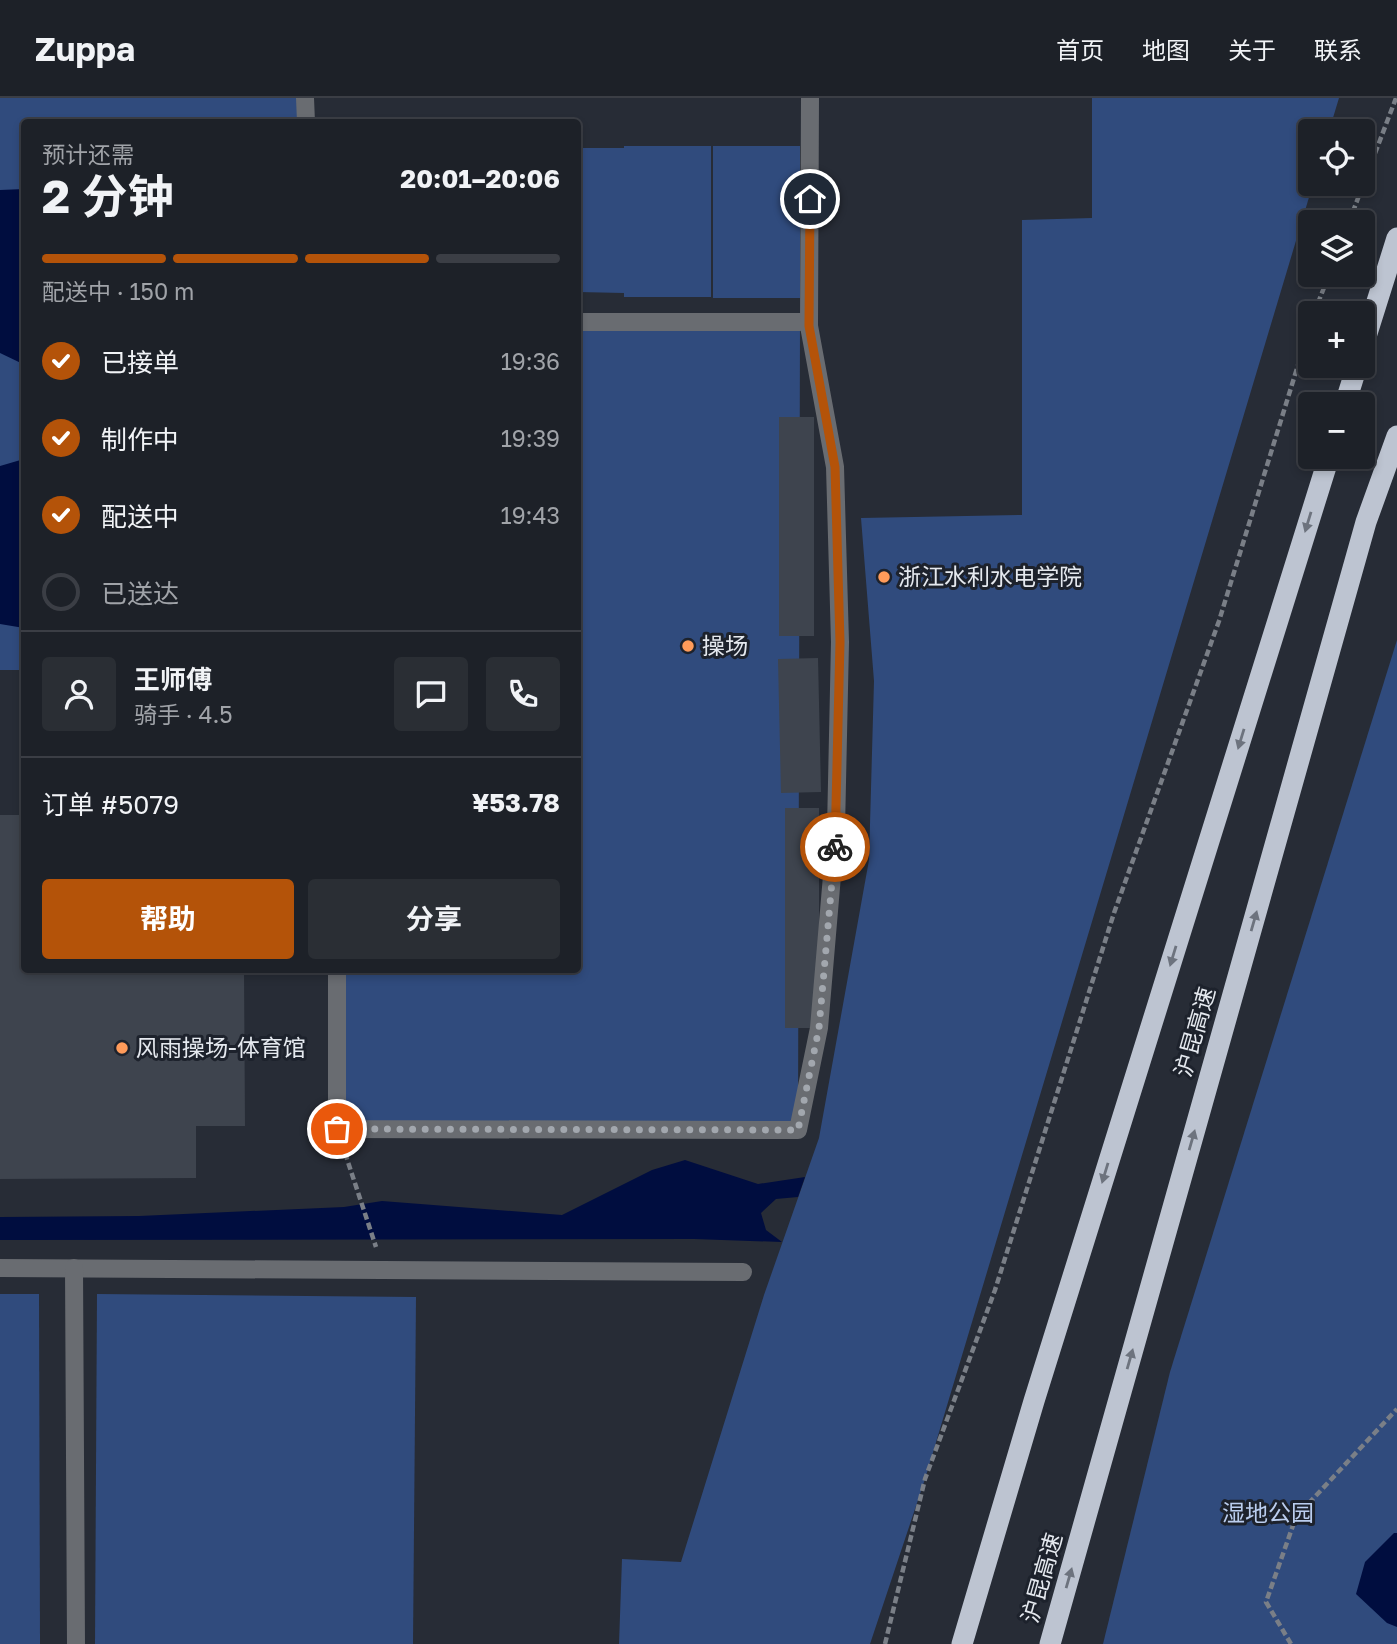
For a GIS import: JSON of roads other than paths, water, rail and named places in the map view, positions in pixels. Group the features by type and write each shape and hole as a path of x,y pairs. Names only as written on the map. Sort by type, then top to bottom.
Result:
{"highway":[{"path":"1375,308 1397,238"},
{"name":"沪昆高速","path":"1050,1644 1366,522 1397,436"},
{"name":"沪昆高速","path":"962,1644 1034,1401 1325,469"}],"street":[{"path":"305,98 306,119"},
{"path":"337,973 337,1129 798,1130 819,1028 836,829 840,642 835,467 809,326 810,98"},
{"path":"581,322 800,322"},
{"path":"0,1268 743,1272"},
{"path":"74,1268 76,1644"}],"place":[{"name":"浙江水利水电学院","path":"884,577"},
{"name":"操场","path":"688,646"},
{"name":"风雨操场-体育馆","path":"122,1048"}],"park label":[{"name":"湿地公园","path":"1268,1513"}]}
